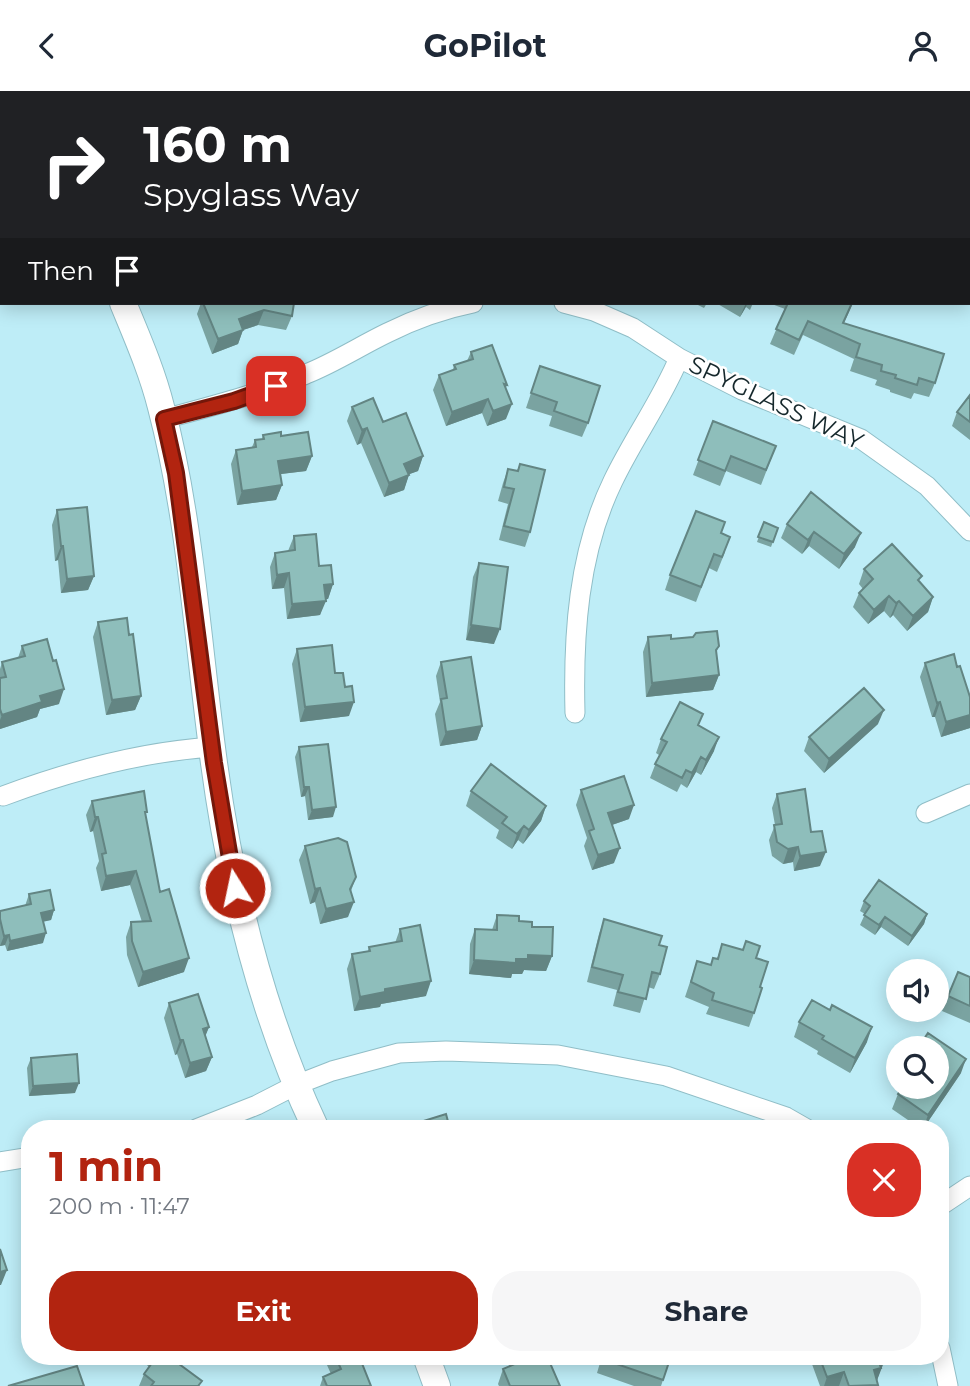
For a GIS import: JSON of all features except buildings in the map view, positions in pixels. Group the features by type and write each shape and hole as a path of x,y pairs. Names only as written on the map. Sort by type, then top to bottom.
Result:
{"street":[{"path":"124,305 146,357 176,473 212,747 226,839 246,934 262,990 296,1085 312,1120"},
{"path":"164,419 234,401 287,382 389,332 424,317 466,305"},
{"name":"SPYGLASS WAY","path":"572,305 594,311 633,328 679,358 784,409 861,439 928,486 970,531"},
{"path":"576,713 574,671 577,615 595,524 636,435 667,386 679,358"},
{"path":"3,796 96,766 184,749 212,747"},
{"path":"926,813 970,794"},
{"path":"219,1120 332,1071 399,1053 446,1051 558,1055 666,1076 791,1120"},
{"path":"0,1162 21,1158"},
{"path":"949,1200 970,1186"},
{"path":"429,1365 437,1386"},
{"path":"944,1365 948,1386"}],"route":[{"path":"235,888 214,763 176,473 164,419 234,401 276,386"}]}
